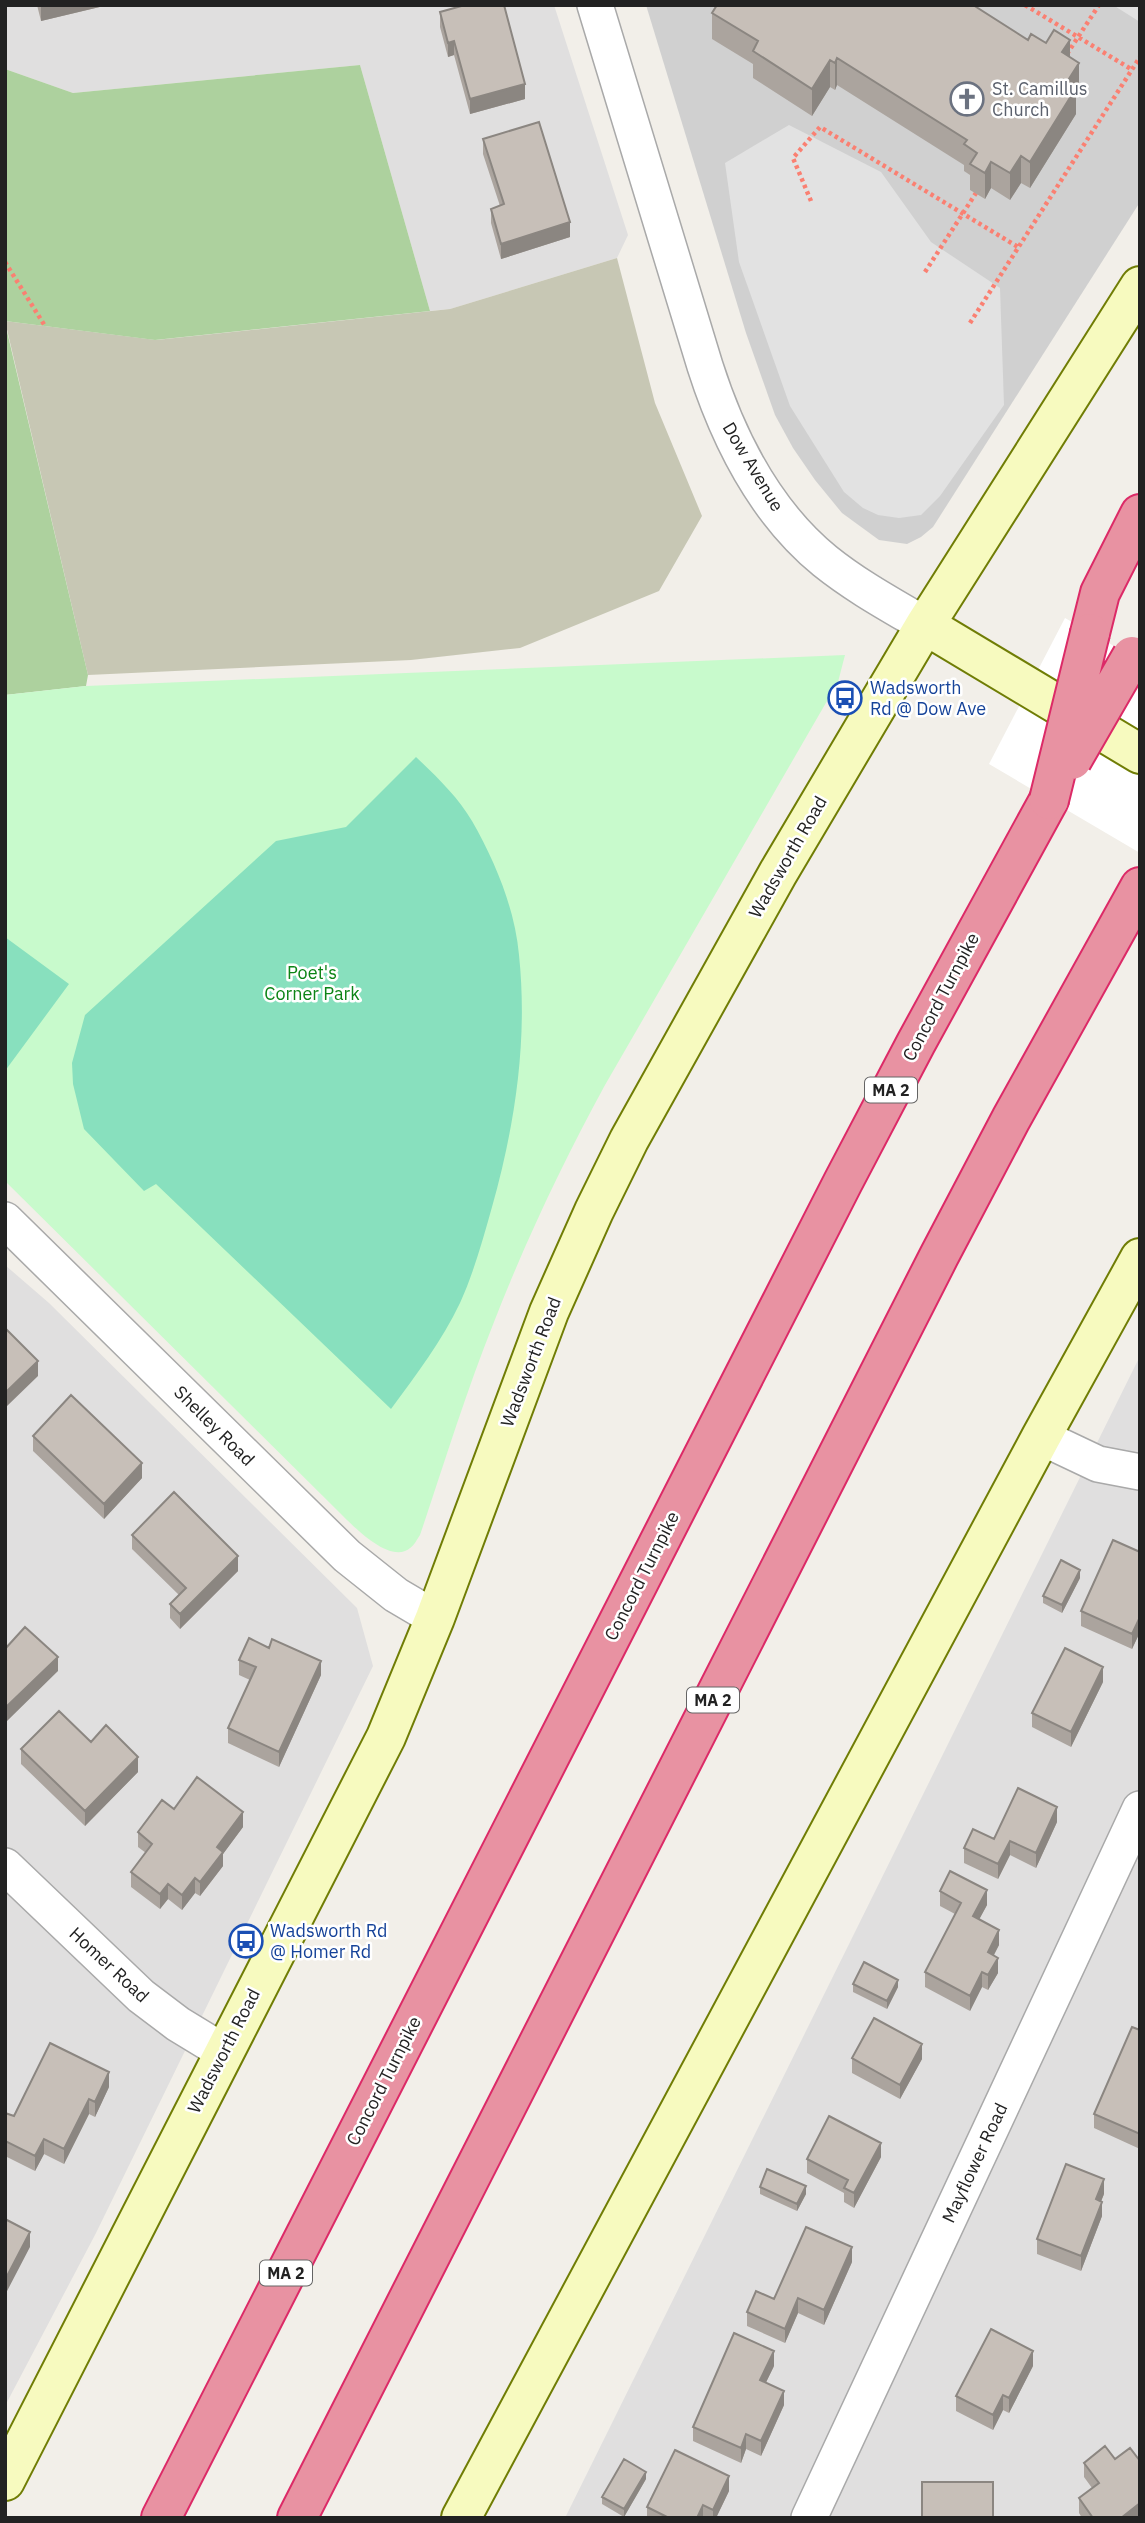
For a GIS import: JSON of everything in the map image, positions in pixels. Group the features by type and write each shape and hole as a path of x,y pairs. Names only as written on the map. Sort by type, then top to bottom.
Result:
{"highway":[{"path":"1049,800 1100,593 1140,514"},
{"name":"Concord Turnpike","path":"161,2518 849,1170 1049,800 1136,649"},
{"name":"MA 2","path":"297,2518 939,1256 1037,1071 1140,887"},
{"path":"154,2518 180,2480"}],"main road":[{"name":"Wadsworth Road","path":"5,2480 386,1737 435,1618 539,1337 611,1175 778,873 925,625 1140,286"},
{"name":"Dow Avenue","path":"925,625 1140,754"},
{"path":"461,2518 1041,1437 1140,1258"}],"street":[{"name":"Dow Avenue","path":"595,5 714,394 736,443 761,487 808,546 862,587 925,625"},
{"name":"Shelley Road","path":"5,1220 347,1556 396,1595 435,1618"},
{"path":"1041,1437 1098,1464 1140,1472"},
{"name":"Mayflower Road","path":"809,2518 1140,1809"},
{"name":"Homer Road","path":"5,1866 141,1996 169,2018 223,2052"}],"path":[{"path":"1025,5 1131,69"},
{"path":"1062,61 1099,5"},
{"path":"970,323 1140,57"},
{"path":"811,201 793,158 820,127 1017,247"},
{"path":"925,272 976,193"},
{"path":"5,262 45,326"}],"shaded area":[{"path":"5,5 554,5 628,235 617,258 450,309 430,311 360,65 73,93 5,69"},
{"path":"646,5 1140,5 1140,202 933,527 921,537 907,544 879,540 842,513 793,448 775,415 746,333"},
{"path":"1113,5 1140,5 1140,22"},
{"path":"789,125 881,172 931,242 1000,288 1004,405 940,496 921,515 899,518 878,515 863,508 844,492 790,406 739,262 725,163"},
{"path":"617,258 655,403 702,516 659,591 520,648 411,660 88,675 5,321 156,340 450,309"},
{"path":"5,1265 49,1303 357,1608 373,1666 96,2233 5,2406"},
{"path":"1140,1356 1140,2518 565,2518"}],"green space":[{"path":"360,65 430,311 155,340 5,321 5,69 73,93"},
{"path":"5,323 88,675 86,686 5,695"},
{"name":"Poet's Corner Park","path":"845,655 838,682 605,1085 560,1172 519,1261 484,1348 420,1535 405,1551 397,1552 379,1546 346,1519 5,1181 5,695 86,686"},
{"path":"416,757 466,812 496,869 517,938 522,1019 518,1082 507,1145 474,1267 460,1303 445,1331 391,1409 156,1184 144,1191 84,1129 73,1084 72,1063 85,1015 276,841 346,827"},
{"path":"5,937 69,984 5,1071"}],"pier":[{"path":"1065,618 1140,661 1140,853 989,764"}],"building":[{"path":"465,5 504,5 525,84 470,99 454,41 448,43 440,12"},
{"name":"St. Camillus Church","path":"717,5 973,5 1028,40 1031,34 1046,43 1054,30 1070,40 1062,52 1079,63 1067,82 1076,88 1030,162 1021,156 1010,173 991,162 985,173 970,164 977,153 964,144 967,140 837,58 835,63 830,60 812,89 753,51 758,41 712,13"},
{"path":"539,122 570,222 501,244 491,209 504,204 483,139"},
{"path":"5,1328 38,1361 5,1393"},
{"path":"71,1395 142,1463 104,1504 33,1436"},
{"path":"174,1492 238,1556 180,1614 170,1604 186,1588 132,1535"},
{"path":"1113,1540 1140,1552 1140,1617 1132,1634 1081,1611"},
{"path":"1061,1560 1080,1570 1062,1605 1043,1596"},
{"path":"25,1627 58,1657 5,1708 5,1649"},
{"path":"249,1638 269,1648 272,1639 321,1661 279,1752 228,1728 256,1667 239,1660"},
{"path":"1065,1648 1103,1667 1071,1732 1032,1713"},
{"path":"59,1711 91,1742 106,1725 138,1757 85,1811 21,1749"},
{"path":"197,1777 243,1812 217,1847 223,1852 200,1882 195,1878 182,1895 168,1884 160,1894 131,1872 152,1844 138,1832 162,1800 174,1809"},
{"path":"1018,1788 1057,1807 1036,1853 1010,1841 998,1864 964,1848 973,1829 994,1839"},
{"path":"950,1871 987,1890 973,1916 999,1930 988,1952 998,1958 988,1975 982,1972 970,1996 925,1972 961,1903 940,1891"},
{"path":"864,1962 898,1980 887,2001 853,1984"},
{"path":"874,2018 922,2044 900,2085 852,2058"},
{"path":"1132,2027 1140,2030 1140,2134 1094,2114"},
{"path":"50,2043 109,2072 95,2102 89,2099 64,2149 44,2139 35,2156 5,2141 5,2113 14,2116"},
{"path":"829,2116 881,2143 854,2193 844,2188 848,2180 807,2159"},
{"path":"1066,2164 1104,2179 1096,2199 1102,2202 1081,2256 1037,2239"},
{"path":"767,2169 806,2186 797,2204 760,2187"},
{"path":"5,2219 30,2232 5,2280"},
{"path":"806,2227 852,2247 824,2310 798,2298 785,2329 747,2312 756,2291 774,2299"},
{"path":"991,2329 1033,2351 1009,2398 1003,2395 993,2415 956,2396"},
{"path":"734,2333 774,2351 760,2380 784,2391 761,2441 746,2434 741,2448 693,2427"},
{"path":"1105,2446 1115,2459 1130,2448 1140,2461 1140,2503 1121,2518 1093,2518 1079,2498 1099,2483 1084,2463"},
{"path":"675,2450 729,2476 713,2510 703,2505 697,2518 669,2518 647,2507"},
{"path":"624,2459 646,2472 624,2509 602,2497"},
{"path":"922,2482 993,2482 993,2518 922,2518"}],"place":[{"name":"St. Camillus Church","path":"967,99"},
{"name":"Wadsworth Rd @ Dow Ave","path":"845,698"},
{"name":"Wadsworth Rd @ Homer Rd","path":"246,1941"}]}
